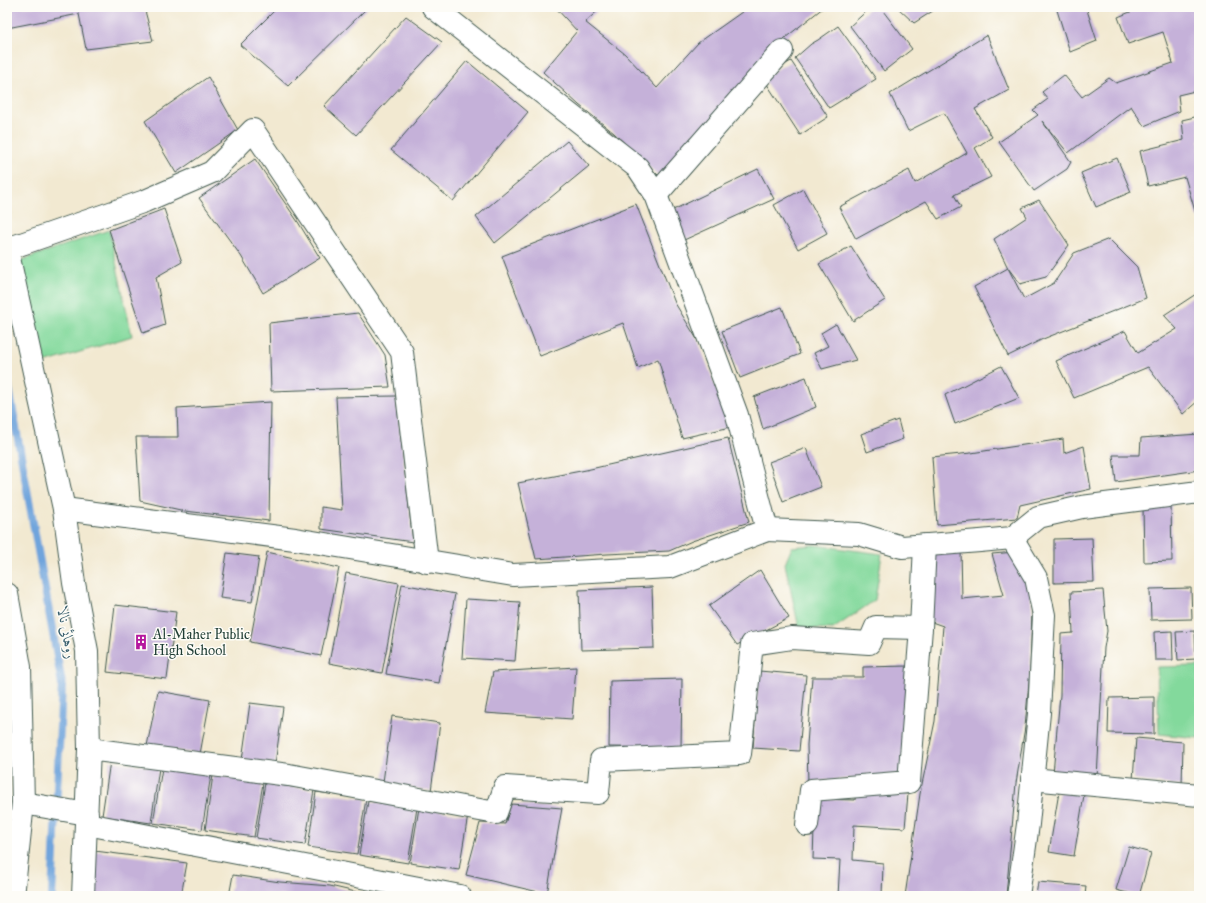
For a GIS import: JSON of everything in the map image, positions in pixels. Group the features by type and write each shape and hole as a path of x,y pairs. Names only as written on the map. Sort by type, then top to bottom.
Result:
{"street":[{"path":"439,9 638,168 656,195 737,415 767,530"},
{"path":"656,195 782,50"},
{"path":"83,896 82,816 89,750 87,651 74,583 64,509 7,248 145,201 212,172 253,130 402,352 427,562"},
{"path":"64,509 295,539 513,575 670,567 767,530 859,534 902,547 1012,538 1038,517 1082,507 1199,492"},
{"path":"1012,538 1036,578 1044,615 1039,713 1018,896"},
{"path":"807,825 812,790 909,782 921,628 925,545"},
{"path":"7,594 20,667 31,805 13,896"},
{"path":"89,750 289,776 496,813 505,787 598,793 601,760 740,754 752,644 792,638 869,643 876,627 921,628"},
{"path":"1032,779 1199,795"},
{"path":"31,805 460,896"}],"green space":[{"path":"109,230 132,336 41,364 19,261"},
{"path":"814,545 882,554 875,600 833,629 799,628 785,564 792,547"},
{"path":"1199,666 1199,738 1159,734 1157,667"}],"building":[{"path":"7,7 144,7 153,41 86,49 79,14 7,28"},
{"path":"278,7 368,7 288,86 240,45"},
{"path":"555,7 602,7 585,22 625,54 657,88 698,43 749,7 824,7 785,38 745,84 659,176 614,133 579,105 543,72 577,31"},
{"path":"871,7 880,7 912,49 884,71 850,26"},
{"path":"897,7 939,7 914,23"},
{"path":"1056,7 1086,7 1097,41 1070,52"},
{"path":"1134,7 1199,7 1199,90 1178,95 1180,111 1144,126 1131,106 1068,153 1042,121 1071,162 1067,169 1034,191 999,142 1038,115 1033,110 1048,99 1042,92 1064,75 1082,97 1109,78 1116,83 1173,63 1163,32 1128,44 1118,17 1135,10"},
{"path":"406,16 442,42 356,135 324,106"},
{"path":"838,26 876,79 829,108 795,58 811,44"},
{"path":"987,35 1009,90 975,109 992,137 975,148 991,177 954,195 961,207 938,219 926,201 856,239 839,207 909,170 915,183 967,153 944,113 908,131 890,94"},
{"path":"467,61 528,112 453,201 391,150"},
{"path":"791,61 828,117 800,135 763,78"},
{"path":"208,77 238,130 176,173 145,121"},
{"path":"1199,116 1199,218 1197,218 1185,177 1148,186 1140,151 1184,140 1182,120"},
{"path":"567,141 589,166 495,243 476,217"},
{"path":"1117,158 1131,192 1096,207 1081,173"},
{"path":"255,159 298,222 320,258 263,293 241,256 199,198"},
{"path":"758,169 774,199 684,240 673,210"},
{"path":"803,189 827,233 798,249 774,205"},
{"path":"1039,200 1069,245 1046,277 1020,284 1008,268 994,239 1027,217 1022,208"},
{"path":"636,204 675,303 698,341 731,427 682,438 658,359 638,368 623,323 540,356 502,256"},
{"path":"164,209 182,262 156,277 165,325 143,333 109,230"},
{"path":"1109,239 1137,267 1146,298 1043,339 1008,356 974,287 1008,268 1024,299 1054,283 1074,253"},
{"path":"851,246 885,300 853,321 819,264"},
{"path":"1199,292 1199,400 1183,414 1148,367 1074,398 1056,361 1125,331 1138,353 1177,329 1164,315"},
{"path":"782,307 800,354 740,378 722,331"},
{"path":"358,313 385,355 390,387 271,391 269,323"},
{"path":"836,324 856,360 822,369 814,353 828,346 821,333"},
{"path":"1001,366 1019,398 955,424 945,395"},
{"path":"806,377 816,407 763,429 754,397"},
{"path":"396,396 413,542 321,529 321,507 342,510 336,397"},
{"path":"271,402 269,521 185,511 140,501 136,437 178,437 177,408"},
{"path":"898,420 903,439 867,452 861,434"},
{"path":"1199,434 1199,451 1197,451 1199,470 1116,482 1113,455 1140,455 1141,438"},
{"path":"728,438 749,522 692,541 669,551 536,559 518,483 586,470"},
{"path":"1063,439 1064,453 1084,446 1091,489 1020,505 1017,518 937,525 932,457 971,453"},
{"path":"806,448 821,487 783,502 769,462"},
{"path":"1171,504 1172,561 1144,562 1143,506"},
{"path":"1092,538 1094,582 1054,583 1054,539"},
{"path":"961,549 962,599 1004,595 992,554 1015,552 1029,582 1032,611 1030,671 1025,727 1016,783 1006,896 905,896 920,794 935,721 943,626 926,620 931,553"},
{"path":"267,552 339,568 321,656 250,642"},
{"path":"227,553 259,557 252,602 220,598"},
{"path":"760,570 789,618 737,645 709,606"},
{"path":"346,573 399,583 382,673 329,663"},
{"path":"402,584 455,594 439,683 386,674"},
{"path":"652,587 654,648 581,650 579,590"},
{"path":"1191,588 1192,619 1151,620 1150,589"},
{"path":"1103,590 1107,631 1104,648 1097,778 1053,774 1060,695 1061,634 1073,633 1071,592"},
{"path":"466,599 520,602 515,661 462,658"},
{"name":"Al-Maher Public High School","path":"115,605 176,612 167,679 107,672"},
{"path":"1172,631 1173,660 1155,660 1154,632"},
{"path":"1195,631 1196,659 1178,660 1176,632"},
{"path":"909,666 901,774 808,782 807,745 812,677 863,677 863,667"},
{"path":"576,667 572,719 485,713 493,672"},
{"path":"759,671 806,675 799,751 753,748"},
{"path":"682,679 681,748 609,747 610,681"},
{"path":"158,691 210,700 200,754 147,746"},
{"path":"1154,697 1154,734 1108,733 1109,698"},
{"path":"250,703 283,707 275,764 242,760"},
{"path":"392,716 440,723 431,791 383,782"},
{"path":"1136,738 1183,742 1182,786 1133,780"},
{"path":"110,761 159,768 151,823 102,816"},
{"path":"162,768 211,775 202,830 153,823"},
{"path":"213,775 263,783 254,837 205,830"},
{"path":"265,783 314,790 305,845 256,838"},
{"path":"856,790 908,794 905,828 854,825 853,860 883,863 882,896 838,896 840,860 813,859 815,799 855,800"},
{"path":"316,792 366,799 357,854 308,847"},
{"path":"1059,792 1084,795 1074,856 1049,852"},
{"path":"368,801 417,808 408,863 359,855"},
{"path":"511,804 562,808 547,894 466,875 480,823 505,824"},
{"path":"419,808 468,815 459,870 410,863"},
{"path":"1129,847 1151,853 1139,896 1116,890"},
{"path":"95,851 187,863 181,896 89,896"},
{"path":"233,875 280,882 330,886 373,896 229,896"},
{"path":"1038,882 1086,886 1085,896 1036,896"}],"waterway":[{"name":"روہائی نالا","path":"7,378 62,684 52,896"}],"place":[{"name":"Al-Maher Public High School","path":"141,642"}]}
